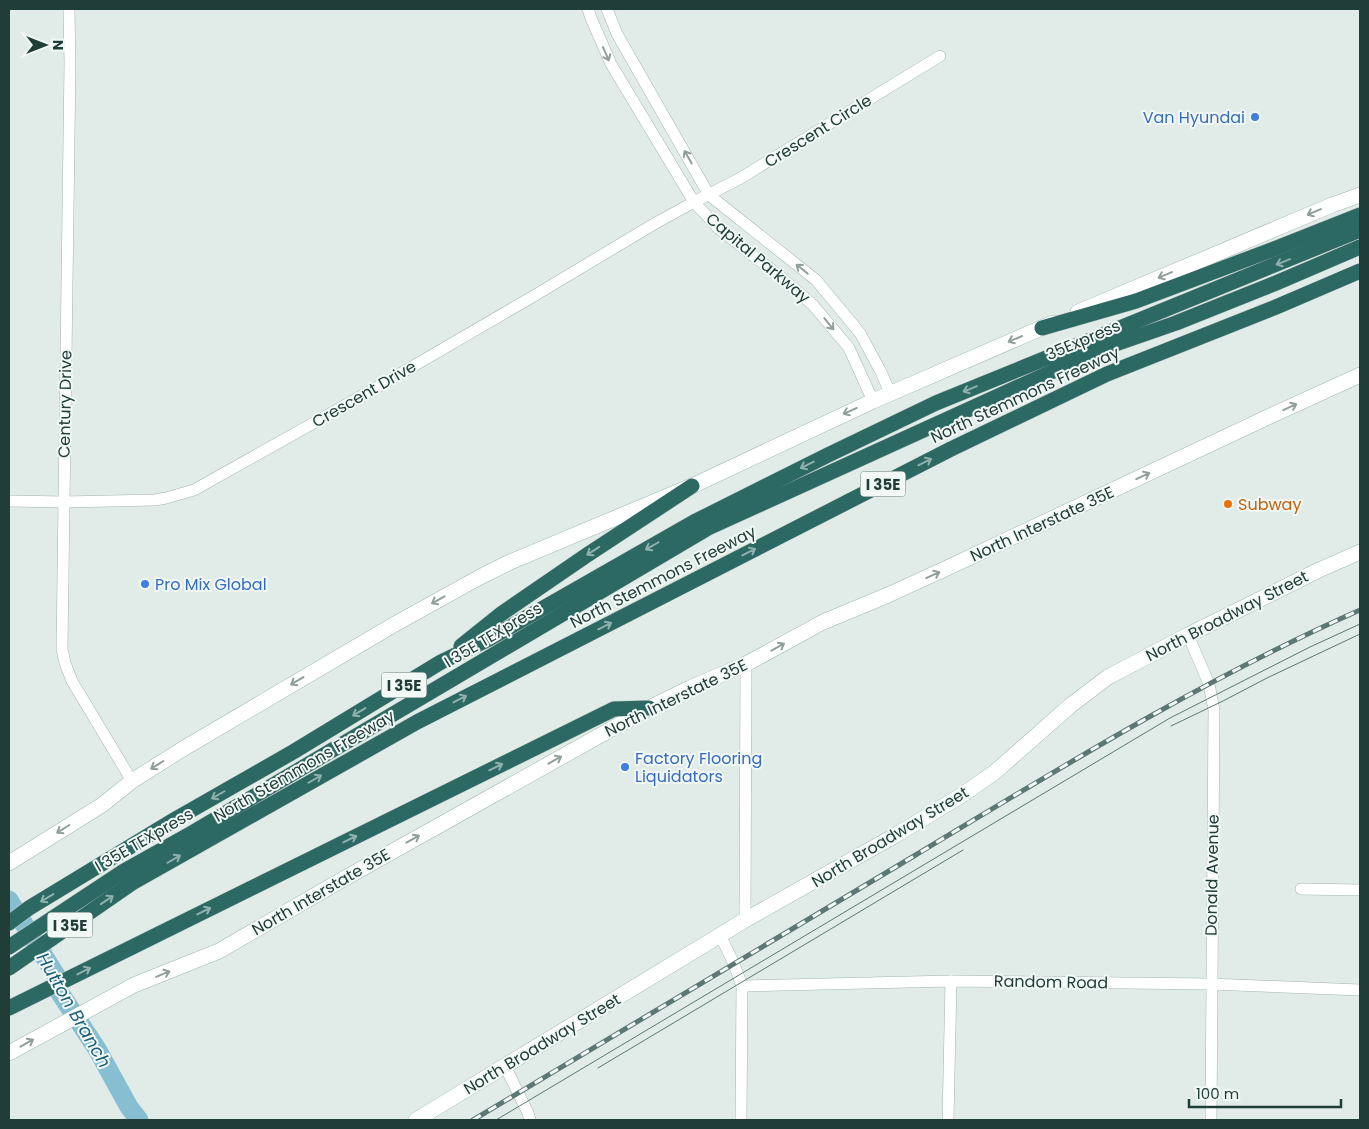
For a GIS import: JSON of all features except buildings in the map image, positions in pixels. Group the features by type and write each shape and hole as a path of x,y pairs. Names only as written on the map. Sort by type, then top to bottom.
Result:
{"highway":[{"path":"1042,328 1136,301 1360,215"},
{"name":"North Stemmons Freeway","path":"9,923 29,908 174,820 293,752 441,662 489,639 694,522 936,403 1360,230"},
{"name":"35Express","path":"823,475 1104,348 1276,283 1360,247"},
{"name":"North Stemmons Freeway","path":"9,968 128,877 416,722 951,449 1107,374 1276,307 1360,271"},
{"name":"I 35E TEXpress","path":"9,947 128,877 200,828 708,528 823,475"},
{"path":"441,662 502,614 692,486"},
{"path":"9,1008 614,709 649,708"}],"main road":[{"path":"9,863 102,805 132,781 181,750 395,624 480,577 692,486 890,393 1332,204 1360,195"},
{"name":"North Interstate 35E","path":"9,1053 118,993 219,952 345,878 649,708 746,664 823,622 947,568 1360,375"},
{"name":"North Broadway Street","path":"416,1120 745,920 962,795 995,772 1071,706 1108,677 1188,635 1360,552"}],"street":[{"name":"Century Drive","path":"69,9 70,64 62,649 72,681 132,781"},
{"name":"Capital Parkway","path":"588,9 590,18 611,64 694,202 720,229 814,305 849,348 873,401"},
{"name":"Capital Parkway","path":"607,9 617,34 709,195 816,280 860,333 890,393"},
{"name":"Crescent Circle","path":"694,202 740,179 940,56"},
{"name":"Crescent Drive","path":"9,501 155,500 194,490 374,389 694,202"},
{"name":"Donald Avenue","path":"1188,635 1209,684 1214,710 1211,1120"},
{"path":"745,920 746,664"},
{"path":"1301,889 1360,890"},
{"path":"720,935 742,986 741,1120"},
{"path":"948,1120 951,982"},
{"name":"Random Road","path":"742,986 951,982 1211,984 1360,990"},
{"path":"505,1066 530,1120"}],"waterway":[{"name":"Hutton Branch","path":"9,900 57,977 58,990 97,1049 129,1107 139,1120"}],"tram line":[{"path":"496,1120 1170,718 1310,647 1360,624"},
{"path":"1171,726 1360,634"},
{"path":"598,1068 963,850"}],"railway":[{"path":"473,1120 1133,726 1245,665 1360,610"}],"place":[{"name":"Van Hyundai","path":"1255,117"},
{"name":"Subway","path":"1228,504"},
{"name":"Pro Mix Global","path":"145,584"},
{"name":"Factory Flooring Liquidators","path":"625,767"}]}
